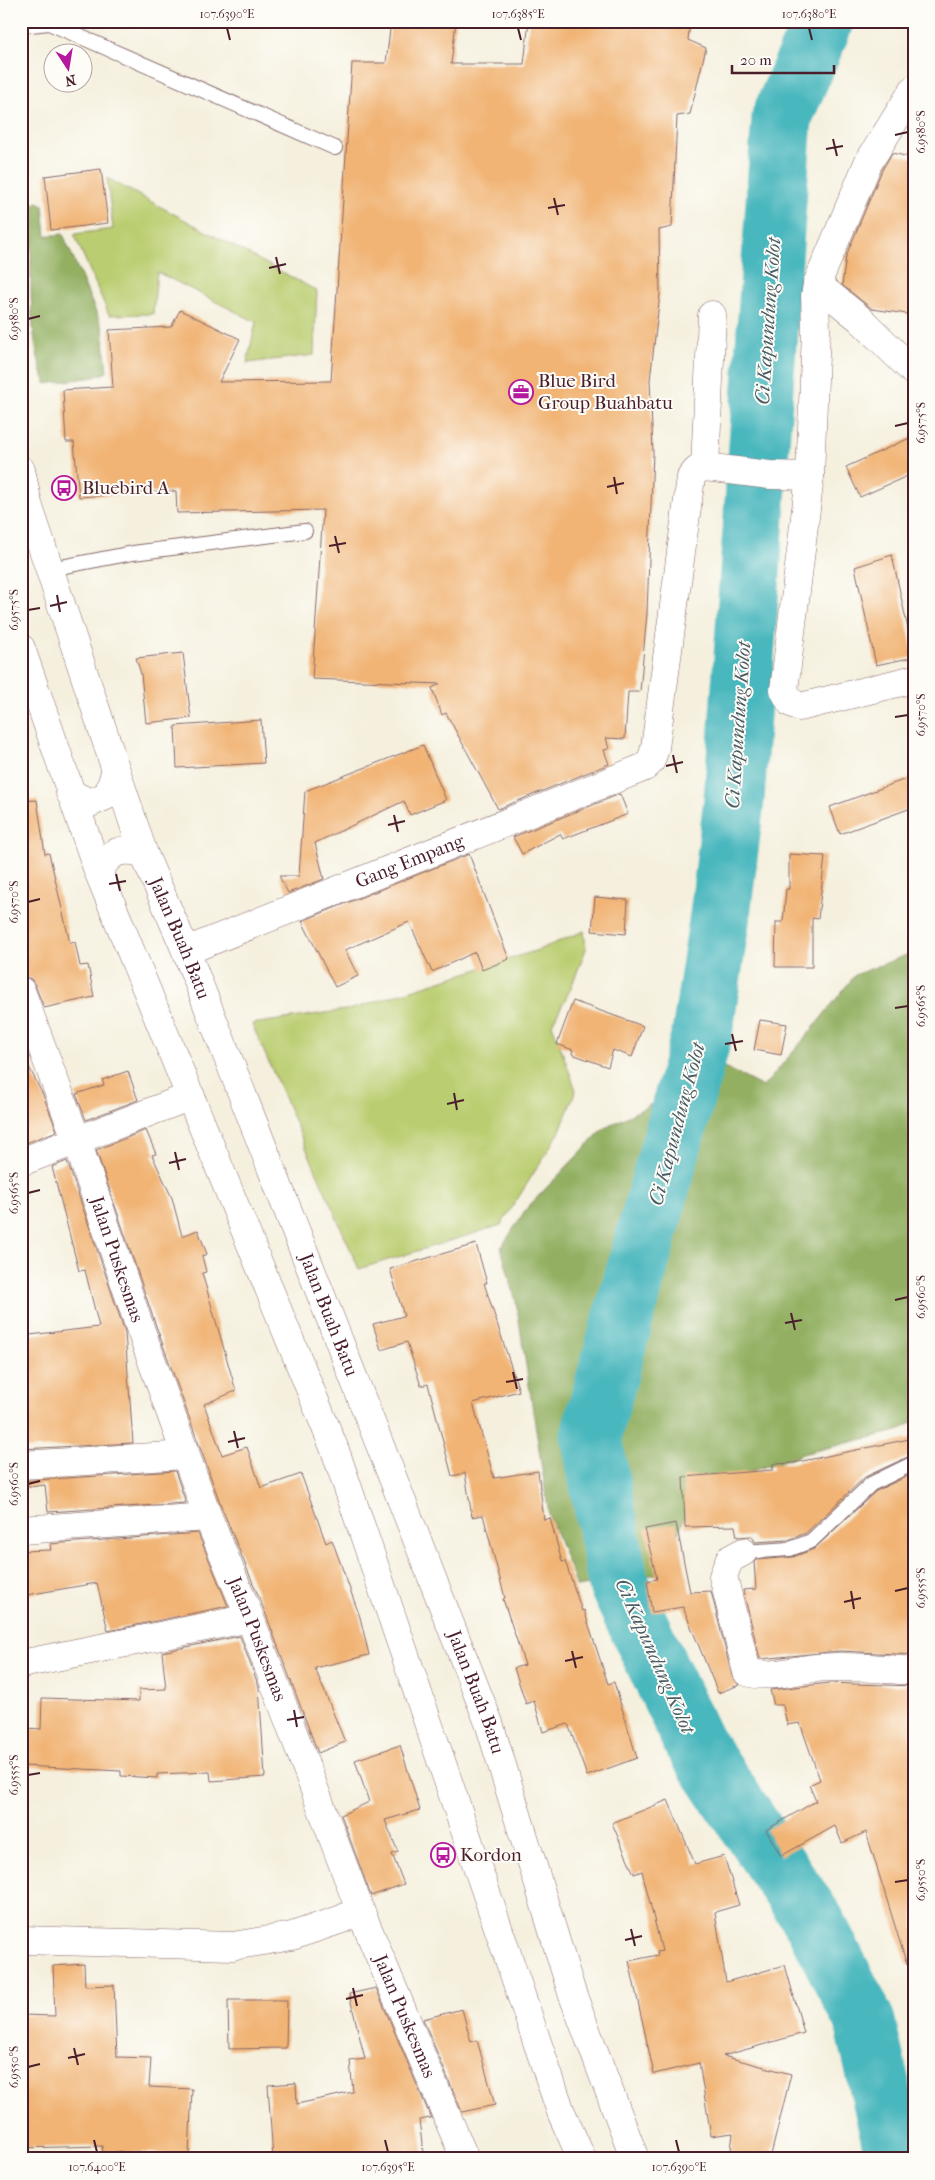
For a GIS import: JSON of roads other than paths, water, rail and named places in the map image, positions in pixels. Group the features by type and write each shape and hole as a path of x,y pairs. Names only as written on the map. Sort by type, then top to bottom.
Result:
{"street":[{"path":"914,89 868,163 816,290 810,476 784,690 786,697 791,703 800,706 914,679"},
{"path":"816,290 860,319 914,372"},
{"path":"712,315 714,468 770,475 810,476"},
{"name":"Gang Empang","path":"186,951 634,772 651,761 655,748 687,491 691,478 697,470 714,468"},
{"name":"Jalan Buah Batu","path":"21,470 28,504 143,852 186,951 489,1723 572,1993 635,2159"},
{"path":"21,648 98,871 335,1450 561,2112 582,2159"},
{"path":"70,793 90,802 108,795 116,773"},
{"path":"98,871 110,854 123,849 143,852"},
{"name":"Jalan Puskesmas","path":"21,991 78,1141 208,1517 250,1618 360,1910 464,2159"},
{"path":"21,1162 191,1096"},
{"path":"21,1466 186,1455"},
{"path":"21,1530 208,1517"},
{"path":"743,1552 730,1559 723,1576 747,1672 763,1676 817,1668 914,1671"},
{"path":"21,1664 250,1618"},
{"path":"21,1940 233,1946 292,1936 342,1919 360,1910"}],"lane":[{"path":"21,26 49,23 335,148"},
{"path":"50,570 133,553 305,531"},
{"path":"743,1552 790,1548 811,1541 871,1484 914,1463"}],"waterway":[{"name":"Ci Kapundung Kolot","path":"823,21 782,117 734,800 720,915 702,1034 591,1435 618,1582 694,1743 815,1923 865,2022 896,2159"}],"place":[{"name":"Blue Bird Group Buahbatu","path":"521,392"},
{"name":"Bluebird A","path":"64,488"},
{"name":"Kordon","path":"443,1855"}]}
